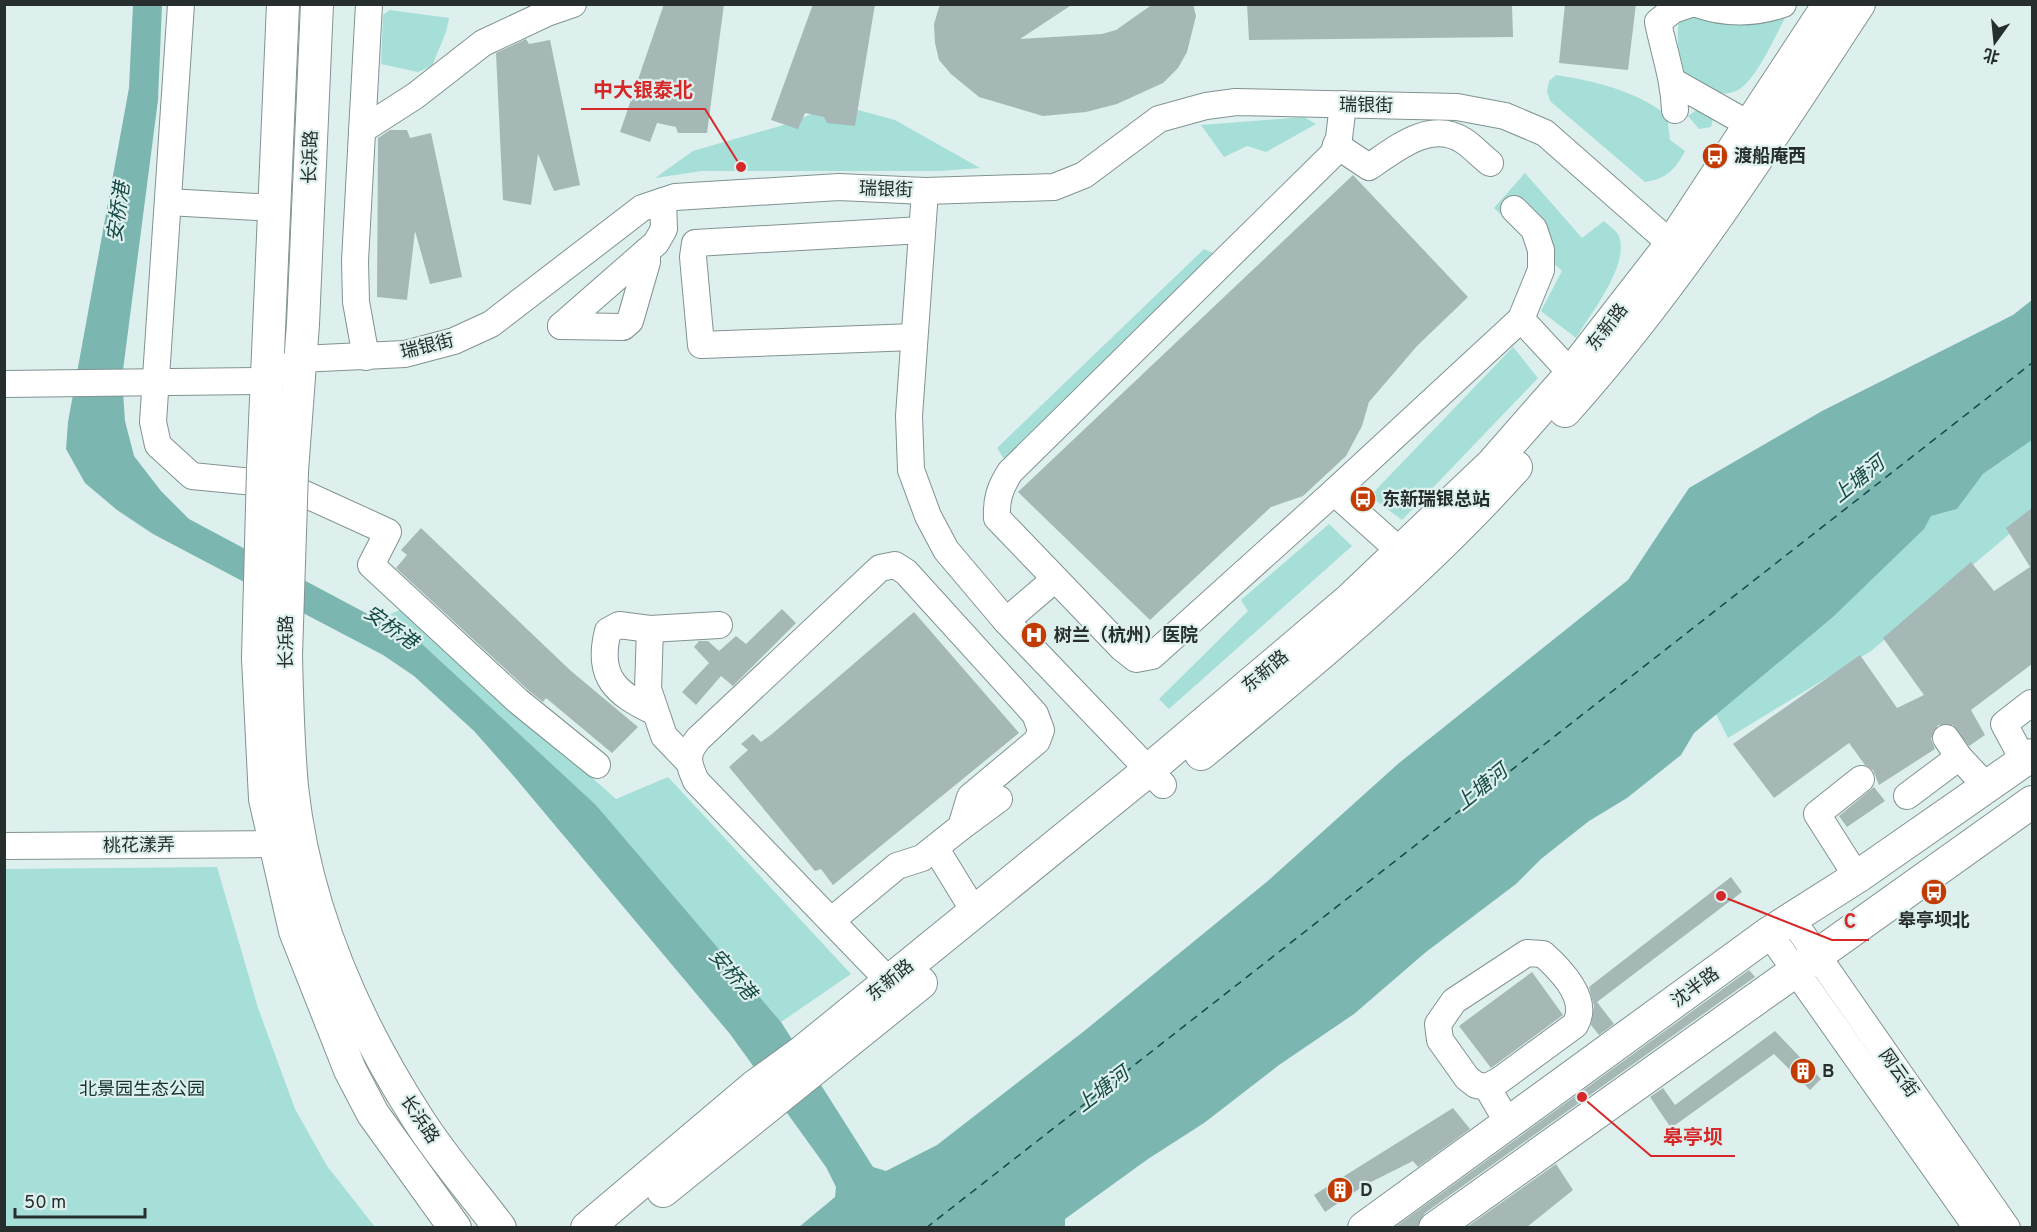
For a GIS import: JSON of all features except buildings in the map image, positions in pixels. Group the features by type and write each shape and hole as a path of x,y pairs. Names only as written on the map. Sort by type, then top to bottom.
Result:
{"main road":[{"name":"长浜路","path":"283,4 266,381 277,470 265,800 273,843 295,931 350,1071 393,1145 455,1227"},
{"name":"长浜路","path":"277,470 300,359 317,4"},
{"name":"东新路","path":"587,1227 810,1060 1156,777 1401,552 1492,464 1680,251 1750,125 1829,4"},
{"name":"东新路","path":"810,1060 889,981 974,911 1337,641 1466,523 1598,375 1680,251 1858,4"},
{"name":"长浜路","path":"272,656 292,788 309,876 331,951 369,1036 419,1120 500,1227"},
{"name":"沈半路","path":"1364,1227 1780,926 1857,877 2028,758"},
{"path":"1435,1227 2032,802"},
{"name":"东新路","path":"618,1227 760,1097"}],"street":[{"path":"182,4 153,422 158,445 192,476 285,485 388,532 371,566 518,701 597,765"},
{"path":"366,357 356,291 369,4"},
{"path":"362,130 415,96 483,43 547,13 573,4"},
{"path":"1675,110 1674,82 1665,58 1658,22 1673,10 1691,4"},
{"path":"1697,4 1717,11 1746,12 1783,4"},
{"path":"1674,82 1750,125"},
{"name":"瑞银街","path":"300,359 366,357 415,351 454,341 491,324 642,208 675,197 839,188 925,191 1054,187 1084,176 1159,119 1206,106 1236,102 1483,110 1527,124 1545,133 1680,251"},
{"path":"1343,104 1333,154 1010,472 996,500 997,518 1122,648 1136,659 1152,656 1521,319 1541,270 1541,250 1534,229 1514,208"},
{"path":"1336,145 1369,168 1411,139 1425,134 1449,135 1463,140 1490,163"},
{"path":"925,191 909,416 911,470 928,516 946,550 1010,626 1156,777"},
{"path":"647,251 656,243 664,229 666,217 663,201"},
{"path":"168,202 275,208"},
{"path":"914,337 701,345 693,257 695,243 922,230"},
{"path":"1521,319 1571,373"},
{"path":"4,384 266,381 300,359"},
{"path":"1334,492 1401,552"},
{"path":"687,760 690,749 698,739 880,568 895,565 906,572 1035,714 1041,730 1037,741 970,797 961,827"},
{"path":"981,655 1055,579"},
{"path":"655,712 632,702 613,685 606,670 604,646 608,631 619,625 650,629 719,625"},
{"path":"650,629 648,689 664,736 687,760 696,781 889,981"},
{"path":"2028,758 2004,724 2031,703"},
{"path":"1907,796 1953,748 1987,787"},
{"path":"1857,877 1817,813 1861,779"},
{"path":"831,921 897,866 922,858 936,849 999,799"},
{"name":"桃花漾弄","path":"4,846 273,843"},
{"path":"936,849 974,911"},
{"name":"网云街","path":"1780,926 1977,1227"},
{"path":"1487,1087 1575,1026 1581,1015 1580,1003 1572,988 1544,954 1527,953 1463,995 1445,1011 1438,1024 1440,1040 1467,1078 1476,1085 1487,1087 1508,1123"},
{"name":"网云街","path":"1805,963 2007,1227"}],"green space":[{"path":"390,10 449,18 446,32 432,66 418,72 381,64 383,15"},
{"path":"1788,13 1759,66 1745,85 1738,90 1724,94 1715,93 1699,88 1687,78 1681,65 1679,51 1679,16"},
{"path":"1556,75 1614,88 1642,99 1667,115 1670,140 1685,151 1669,173 1659,179 1645,182 1550,101 1547,91 1549,81"},
{"path":"836,104 895,120 980,168 940,171 702,171 655,178 693,151 787,124"},
{"path":"1698,109 1706,111 1713,119 1711,127 1699,129 1688,116"},
{"path":"1304,117 1316,124 1266,152 1247,146 1224,157 1201,125"},
{"path":"1525,173 1582,238 1604,221 1618,234 1621,246 1615,273 1576,338 1541,311 1562,271 1494,208"},
{"path":"1204,249 1215,254 1004,459 997,448"},
{"path":"1513,347 1538,378 1402,520 1370,496"},
{"path":"2032,440 2032,515 1871,651 1728,738 1716,714 1833,617 1923,529 1931,516 1957,509 1983,474"},
{"path":"1329,524 1352,546 1169,709 1159,699 1248,611 1241,600"},
{"path":"403,609 616,799 668,777 851,974 781,1022 596,805 390,614"},
{"name":"北景园生态公园","path":"217,867 258,1008 295,1109 327,1166 375,1227 5,1227 5,869"}],"water":[{"path":"133,5 162,5 158,100 122,378 125,421 134,456 161,491 189,519 377,619 407,630 596,805 781,1022 873,1167 886,1171 937,1145 1083,1032 1269,880 1399,763 1628,580 1689,488 1822,411 2013,315 2032,300 2032,440 1983,474 1957,509 1931,516 1924,529 1833,617 1694,733 1681,755 1627,798 1589,821 1541,859 1516,884 1426,952 1354,1014 1279,1065 1204,1123 1148,1159 1065,1219 1065,1227 799,1227 835,1197 836,1187 826,1167 730,1034 474,731 414,676 383,655 153,534 117,510 85,483 66,449 68,422 129,88"}],"ferry route":[{"path":"926,1228 2032,363"}],"place":[{"name":"渡船庵西","path":"1715,156"},
{"name":"中大银泰北","path":"741,167"},
{"name":"东新瑞银总站","path":"1363,499"},
{"name":"树兰（杭州）医院","path":"1034,635"},
{"name":"皋亭坝北","path":"1934,892"},
{"name":"C","path":"1721,896"},
{"name":"B","path":"1803,1071"},
{"name":"皋亭坝","path":"1582,1097"},
{"name":"D","path":"1340,1190"}],"water label":[{"name":"安桥港","path":"118,212"},
{"name":"上塘河","path":"1858,479"},
{"name":"安桥港","path":"391,627"},
{"name":"上塘河","path":"1481,787"},
{"name":"安桥港","path":"733,974"},
{"name":"上塘河","path":"1102,1089"}]}
